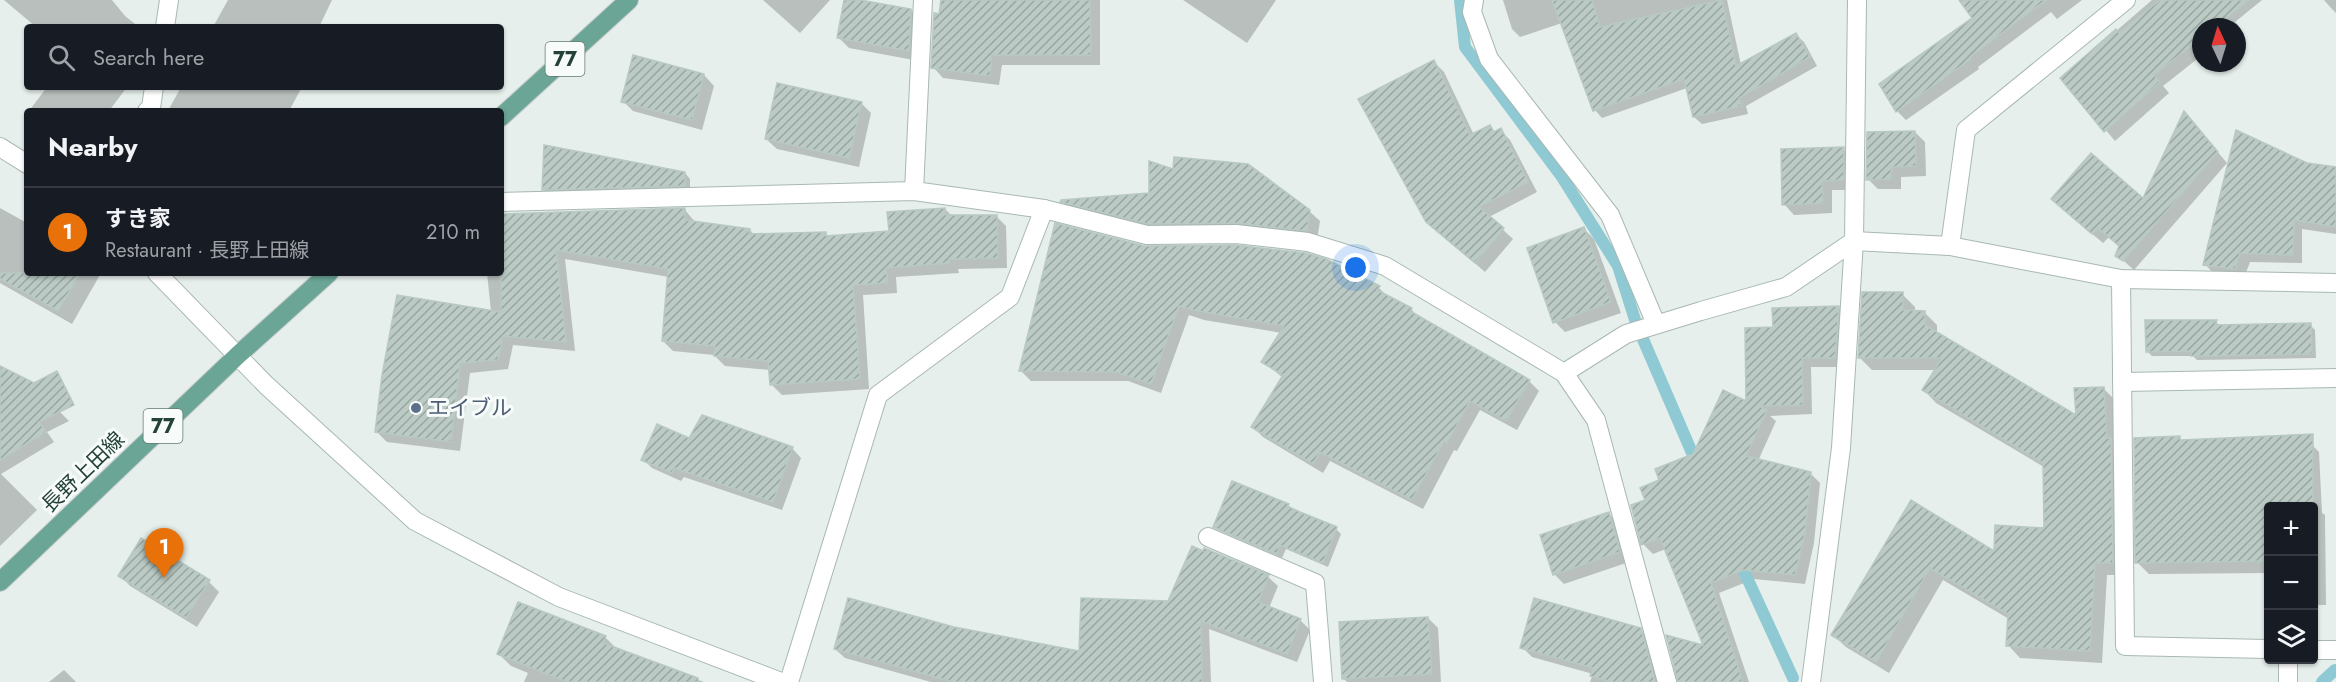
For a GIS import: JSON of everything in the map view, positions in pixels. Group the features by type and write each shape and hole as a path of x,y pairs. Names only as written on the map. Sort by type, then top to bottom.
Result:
{"main road":[{"name":"77","path":"504,114 629,0"},
{"name":"長野上田線","path":"0,582 238,355 326,276"}],"street":[{"path":"165,24 169,0"},
{"path":"914,191 923,0"},
{"path":"1473,0 1472,12 1489,59 1610,215 1652,325"},
{"path":"1811,682 1841,448 1854,241 1857,0"},
{"path":"1950,246 1966,130 2126,0"},
{"path":"151,108 154,90"},
{"path":"0,147 24,162"},
{"path":"504,202 914,191 1044,209 1147,235 1236,234 1308,242 1385,266 1564,373 1596,420 1667,682"},
{"path":"789,682 878,395 1010,297 1044,209"},
{"path":"1564,373 1626,334 1786,288 1854,241 1950,246 2121,279 2336,283"},
{"path":"160,276 266,385 415,521 559,597 781,682"},
{"path":"2121,279 2125,646 2264,650"},
{"path":"2122,382 2336,378"},
{"path":"1208,537 1315,583 1323,682"},
{"path":"2318,650 2336,650"},
{"path":"2288,664 2288,682"}],"building":[{"path":"844,0 860,0 911,9 909,51 837,38"},
{"path":"941,0 1090,0 1091,55 992,55 990,76 931,68 934,13 939,14"},
{"path":"1552,0 1592,0 1600,27 1722,0 1736,66 1796,33 1810,57 1739,98 1741,106 1693,117 1684,79 1593,111"},
{"path":"1959,0 2046,0 1970,57 1971,59 1896,112 1879,84 1972,18"},
{"path":"2160,0 2249,0 2226,18 2192,18 2192,45 2154,75 2160,82 2104,132 2060,78 2116,29 2119,33"},
{"path":"633,55 704,74 692,120 621,102"},
{"path":"1434,60 1470,135 1490,125 1494,132 1501,128 1528,182 1479,207 1504,228 1475,263 1426,222 1358,99"},
{"path":"777,83 862,102 849,158 765,139"},
{"path":"2184,111 2218,152 2123,261 2115,256 2119,246 2098,228 2092,234 2051,199 2091,153 2143,198"},
{"path":"2236,130 2307,163 2336,167 2336,227 2294,220 2293,255 2240,253 2235,269 2203,265"},
{"path":"1915,131 1916,166 1891,167 1891,179 1866,180 1867,132"},
{"path":"544,145 685,172 685,186 542,190"},
{"path":"1844,147 1844,180 1822,181 1823,203 1782,205 1781,149"},
{"path":"1174,157 1248,164 1310,210 1307,231 1236,223 1148,224 1060,202 1061,200 1149,193 1149,161 1173,169"},
{"path":"685,208 685,220 750,229 749,234 826,232 826,236 889,231 887,212 945,208 946,215 997,215 998,258 949,259 949,263 886,268 888,283 853,285 860,379 770,385 768,361 714,356 715,346 662,341 668,269 556,250 566,342 503,336 498,360 460,363 451,442 375,432 382,375 397,295 501,312 501,276 504,276 504,214"},
{"path":"1055,223 1145,246 1235,245 1306,253 1326,259 1380,286 1377,290 1412,308 1410,311 1530,380 1506,421 1470,401 1447,443 1444,441 1412,500 1320,452 1313,464 1251,427 1283,375 1261,362 1284,326 1179,306 1151,384 1116,372 1019,371"},
{"path":"1584,227 1611,302 1553,323 1527,248"},
{"path":"0,273 24,273 24,276 78,276 58,311 0,279"},
{"path":"1862,292 1903,292 1903,310 1925,311 1925,325 2076,415 2074,388 2104,387 2107,438 2111,438 2113,563 2095,563 2090,651 2006,646 2008,614 1930,568 1876,662 1831,635 1911,500 1994,551 1995,525 2044,528 2043,463 1922,390 1942,358 1858,358"},
{"path":"1839,306 1835,358 1802,358 1803,405 1759,406 1767,410 1746,456 1811,472 1805,533 1795,575 1743,570 1711,583 1743,682 1678,682 1666,635 1703,645 1660,538 1641,545 1631,505 1645,500 1640,488 1659,480 1655,469 1693,454 1723,390 1746,401 1745,328 1773,327 1772,308"},
{"path":"2145,320 2217,320 2215,325 2311,323 2312,354 2191,356 2191,351 2146,352"},
{"path":"0,366 34,383 57,371 74,405 39,422 46,432 0,460"},
{"path":"702,415 793,447 773,502 674,468 672,473 641,460 657,424 689,438"},
{"path":"2313,434 2313,502 2264,502 2264,561 2135,563 2134,438 2180,436 2180,440"},
{"path":"1232,481 1289,504 1287,506 1337,527 1323,563 1280,545 1277,554 1213,527"},
{"path":"1609,512 1620,552 1553,575 1540,535"},
{"path":"141,538 210,580 186,618 118,576"},
{"path":"1192,546 1203,551 1204,548 1269,575 1258,602 1301,619 1287,654 1201,621 1202,682 953,682 834,649 848,598 954,627 1079,651 1081,598 1168,601"},
{"path":"1534,598 1641,628 1655,682 1612,682 1590,676 1593,668 1520,648"},
{"path":"518,602 606,636 603,643 698,678 698,682 567,682 497,654"},
{"path":"1428,617 1432,674 1342,679 1339,622"}],"waterway":[{"path":"1460,0 1465,47 1562,177 1618,266 1636,323 1699,469"},
{"path":"1737,556 1793,678"},
{"path":"2322,682 2335,670"}],"place":[{"name":"エイブル","path":"416,408"},
{"name":"すき家","path":"164,578"}]}
